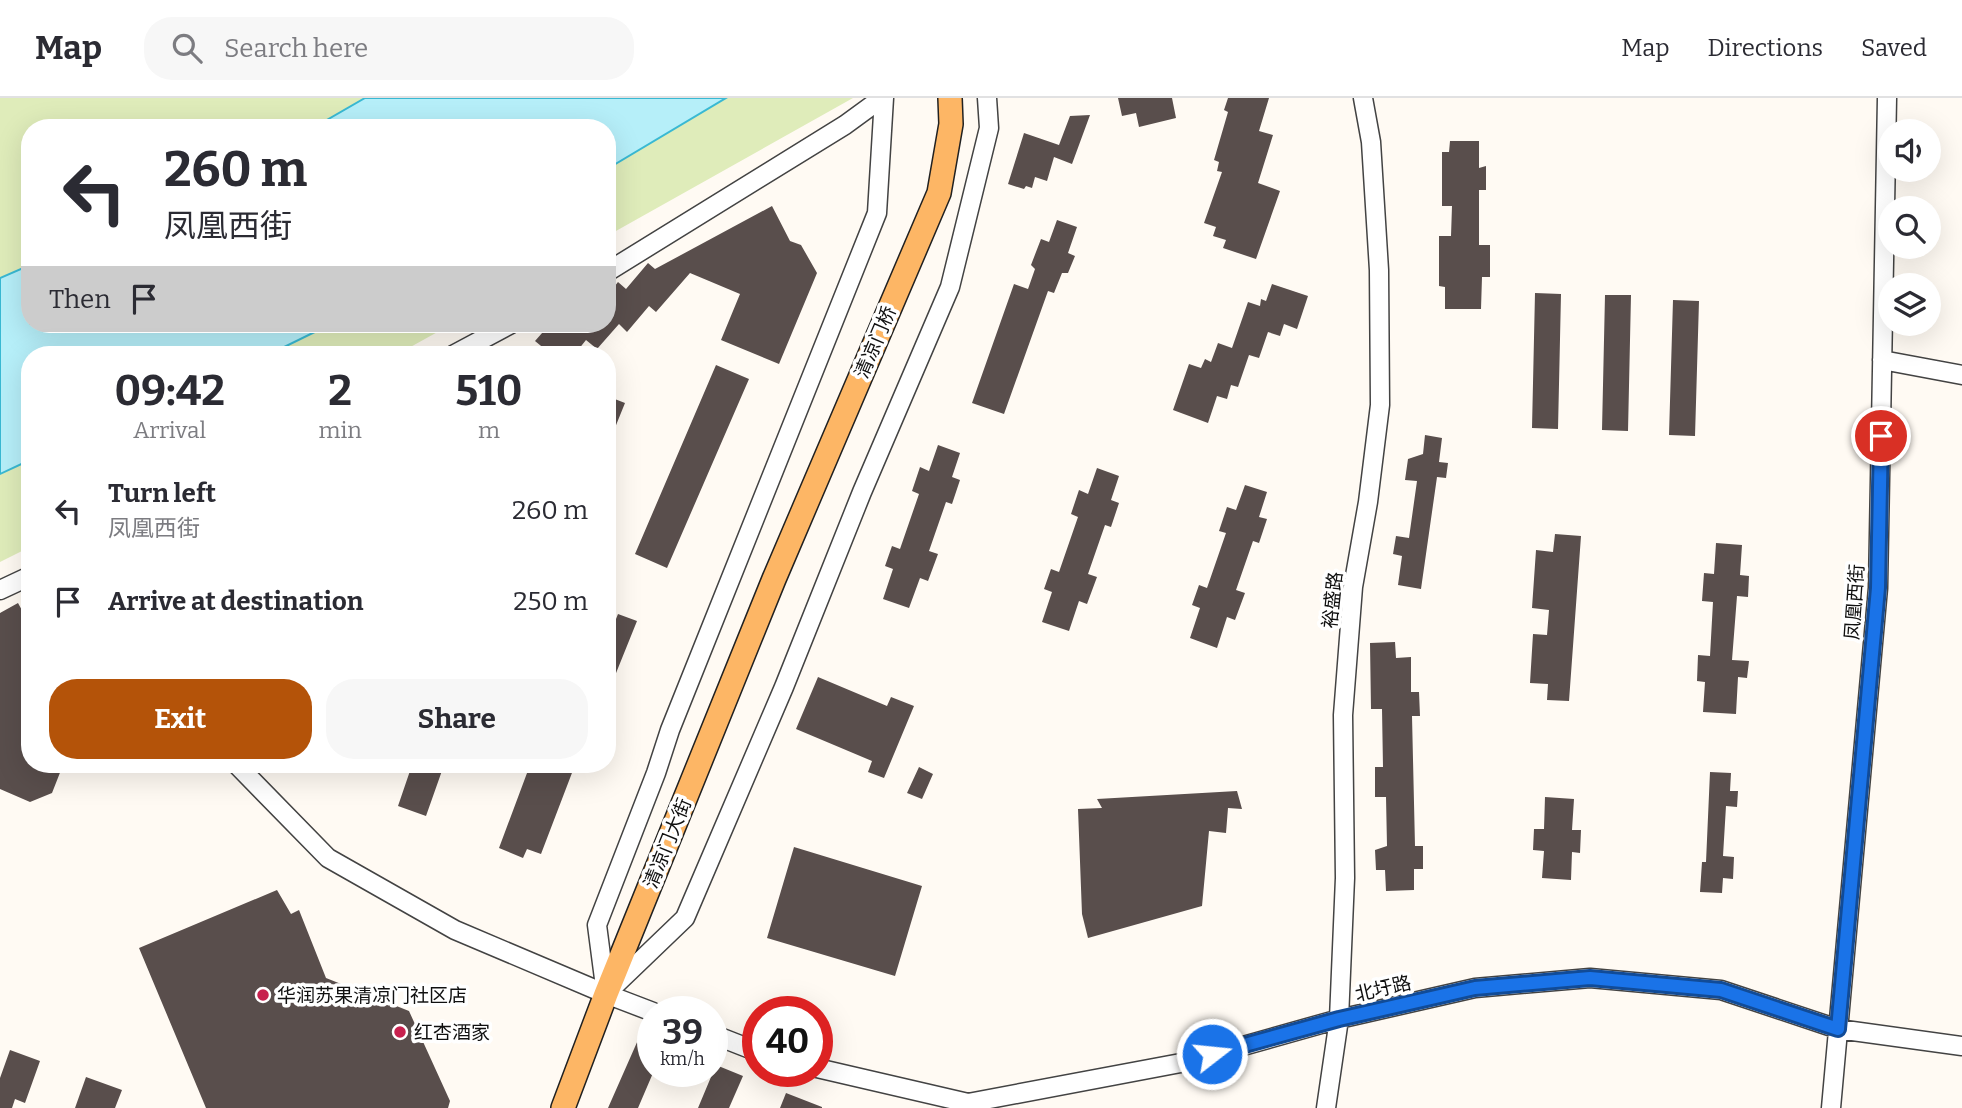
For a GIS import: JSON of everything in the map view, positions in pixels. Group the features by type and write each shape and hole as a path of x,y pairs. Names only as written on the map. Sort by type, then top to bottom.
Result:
{"main road":[{"name":"清凉门桥","path":"774,579 939,193 951,124 950,98"},
{"name":"清凉门大街","path":"563,1108 606,994 774,579"}],"street":[{"path":"616,266 845,125 883,98"},
{"path":"606,994 597,925 670,730 877,213 883,98"},
{"path":"606,994 685,918 784,687 862,492 950,288 989,128 987,98"},
{"name":"裕盛路","path":"1326,1108 1339,1019 1346,878 1343,715 1353,587 1368,502 1380,405 1379,270 1371,142 1363,98"},
{"name":"凤凰西街","path":"1831,1108 1878,588 1887,98"},
{"path":"470,346 494,333"},
{"path":"1882,359 1962,374"},
{"path":"0,590 21,580"},
{"path":"245,773 328,858 455,930 637,1006"},
{"name":"北圩路","path":"833,1072 968,1103 1186,1062 1339,1019 1475,988 1590,978 1721,990 1838,1029 1962,1046"}],"green space":[{"path":"0,98 853,98 616,231 616,119 21,119 21,333 436,333 412,346 21,346 21,552 0,562"}],"water":[{"path":"365,98 726,98 616,164 616,119 329,119"},
{"path":"21,269 21,333 313,333 286,346 21,346 21,464 0,474 0,278"}],"building":[{"path":"1118,98 1172,98 1176,118 1139,127 1136,113 1122,116"},
{"path":"1228,98 1269,98 1259,131 1273,135 1258,183 1280,191 1256,259 1223,248 1226,240 1213,236 1216,227 1204,223 1222,172 1217,171 1219,162 1214,160 1228,112 1224,110"},
{"path":"1090,115 1072,164 1054,157 1047,181 1035,177 1032,188 1026,186 1024,189 1008,184 1024,133 1059,145 1070,116"},
{"path":"1450,141 1479,141 1479,168 1486,166 1486,190 1479,190 1479,245 1490,245 1490,277 1482,277 1481,309 1445,309 1445,287 1439,286 1439,236 1451,236 1452,206 1442,206 1442,152 1449,152"},
{"path":"772,206 790,241 801,245 817,273 779,364 721,340 740,294 690,273 656,312 649,306 627,332 619,324 616,327 616,285 618,282 626,289 648,263 655,269"},
{"path":"1057,220 1077,227 1068,253 1075,256 1068,273 1062,273 1054,293 1048,291 1004,414 972,403 1014,284 1028,289 1035,269 1031,265 1041,239 1049,242"},
{"path":"1272,284 1308,296 1297,329 1284,324 1280,336 1268,332 1259,358 1249,355 1238,387 1231,385 1227,399 1217,396 1208,423 1173,410 1189,364 1201,368 1205,359 1211,362 1218,343 1232,348 1248,302 1260,306 1261,299 1266,301"},
{"path":"1535,293 1561,294 1558,429 1532,428"},
{"path":"1605,295 1631,295 1628,431 1602,430"},
{"path":"1673,300 1699,301 1695,436 1669,435"},
{"path":"542,333 611,333 600,346 593,346 586,340 581,346 541,346 535,341"},
{"path":"716,365 749,379 667,568 635,554"},
{"path":"616,400 625,403 616,425"},
{"path":"1425,435 1442,438 1439,462 1448,463 1446,478 1437,477 1421,589 1398,585 1402,556 1393,554 1396,536 1409,538 1417,481 1405,480 1408,459 1423,454"},
{"path":"938,445 960,453 952,477 960,480 952,504 946,502 929,551 938,554 928,581 920,578 909,608 883,599 893,569 885,566 892,546 900,549 919,494 912,491 920,467 929,471"},
{"path":"1097,468 1119,476 1111,500 1119,503 1111,527 1105,525 1088,574 1097,577 1087,604 1079,601 1069,631 1042,622 1052,592 1044,589 1051,569 1059,572 1078,517 1071,514 1079,490 1088,494"},
{"path":"1245,485 1267,492 1259,517 1267,519 1259,543 1253,541 1236,590 1245,593 1235,620 1227,617 1217,648 1190,638 1200,608 1192,605 1199,585 1207,588 1226,533 1219,531 1227,507 1236,510"},
{"path":"1555,534 1581,536 1569,701 1547,700 1548,684 1530,683 1533,634 1547,635 1549,610 1532,608 1536,550 1553,552"},
{"path":"1716,543 1742,545 1740,575 1749,576 1748,597 1737,596 1732,660 1749,661 1747,678 1738,677 1736,714 1703,712 1705,682 1697,681 1698,655 1710,656 1713,602 1702,601 1704,573 1714,574"},
{"path":"18,603 21,608 21,773 60,773 52,793 30,802 0,789 0,613"},
{"path":"618,614 637,621 616,673"},
{"path":"1395,642 1396,658 1411,657 1411,692 1419,692 1420,716 1412,716 1415,846 1423,846 1423,869 1414,869 1414,890 1386,891 1385,870 1376,870 1375,850 1387,846 1386,797 1375,797 1375,767 1383,767 1382,709 1371,709 1370,643"},
{"path":"818,677 887,706 891,697 914,706 884,778 868,772 872,761 796,729"},
{"path":"919,767 933,774 922,799 907,793"},
{"path":"1710,772 1731,773 1730,791 1738,791 1737,807 1726,806 1723,856 1734,857 1733,879 1723,878 1722,893 1700,892 1702,862 1706,862"},
{"path":"409,773 441,773 426,816 398,806"},
{"path":"527,773 572,773 541,854 527,849 523,858 499,848"},
{"path":"1237,791 1242,809 1228,808 1226,833 1209,831 1202,906 1088,938 1082,914 1078,809 1102,808 1097,799"},
{"path":"1545,797 1574,799 1572,830 1581,830 1580,853 1572,852 1571,880 1542,878 1544,851 1533,850 1534,829 1544,829"},
{"path":"794,847 922,886 895,976 767,938"},
{"name":"华润苏果清凉门社区店","path":"277,890 291,914 299,910 326,978 409,1011 450,1101 448,1108 206,1108 139,948"},
{"path":"637,1042 637,1087 647,1087 638,1108 608,1108"},
{"path":"10,1050 40,1061 25,1103 15,1099 12,1108 0,1108 0,1078"},
{"path":"728,1070 742,1076 729,1108 698,1108 707,1087 728,1087"},
{"path":"86,1077 122,1090 115,1108 75,1108"},
{"path":"786,1093 822,1107 822,1108 780,1108"}],"place":[{"name":"华润苏果清凉门社区店","path":"263,995"},
{"name":"红杏酒家","path":"400,1032"}],"route":[{"path":"1212,1054 1339,1019 1475,988 1590,978 1721,990 1838,1029 1878,588 1881,436"}]}
